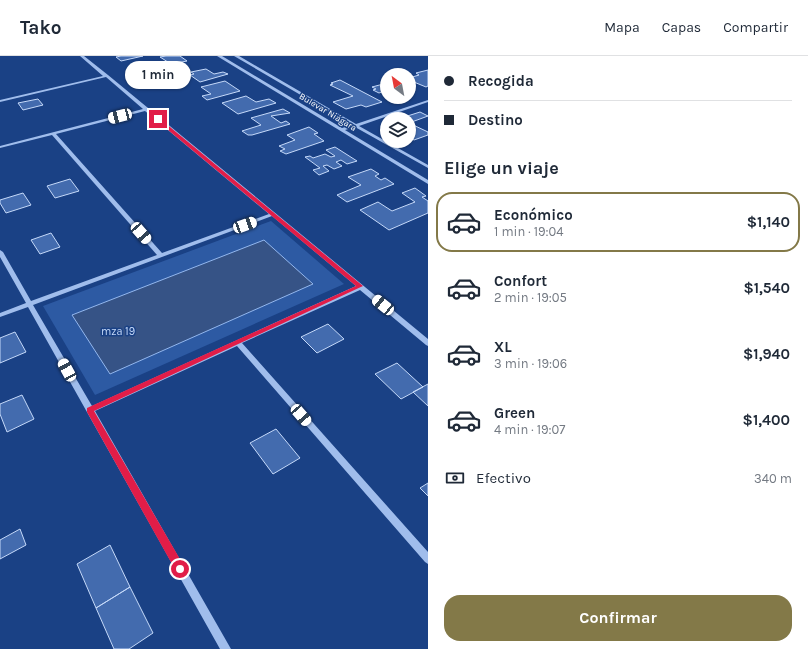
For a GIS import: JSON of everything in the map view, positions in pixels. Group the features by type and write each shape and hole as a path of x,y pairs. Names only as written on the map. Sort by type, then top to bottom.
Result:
{"street":[{"path":"82,56 428,343"},
{"name":"Bulevar Niágara","path":"218,56 428,182"},
{"name":"Bulevar Niágara","path":"236,56 428,167"},
{"path":"0,101 107,76"},
{"path":"342,130 428,101"},
{"path":"0,147 146,109"},
{"path":"53,133 161,256"},
{"path":"0,315 273,214"},
{"path":"0,252 226,649"},
{"path":"90,410 360,286"},
{"path":"238,343 428,559"}],"green space":[{"name":"mza 19","path":"271,221 344,284 95,395 43,306"}],"shaded area":[{"path":"264,240 313,284 110,374 72,315"}],"building":[{"path":"143,56 121,61 116,57"},
{"path":"180,56 187,61 171,64 160,57"},
{"path":"206,69 214,74 223,72 228,74 200,82 190,75 194,74 191,72"},
{"path":"428,70 428,86 426,87 416,83 416,76 419,75 416,73"},
{"path":"340,80 380,101 380,103 366,107 361,105 346,109 333,102 353,96 330,85 333,84 331,83"},
{"path":"225,81 240,91 207,100 202,96 211,94 201,87"},
{"path":"380,85 380,93 373,90 376,89 372,87"},
{"path":"246,96 256,102 269,99 276,103 238,114 222,103"},
{"path":"38,99 43,105 23,110 18,103"},
{"path":"283,109 290,113 271,116 281,123 286,121 290,124 252,135 248,135 242,131 261,125 251,118"},
{"path":"420,112 428,116 416,120 416,113"},
{"path":"416,126 428,132 428,135 416,139"},
{"path":"309,127 318,133 314,134 324,141 286,154 280,151 285,149 279,146 295,140 287,135"},
{"path":"335,147 357,161 347,164 341,160 336,162 342,166 334,169 327,165 323,166 329,171 319,175 313,170 320,168 305,157 310,156 313,158 325,154 331,157 335,156 326,150"},
{"path":"371,169 379,174 375,176 381,180 385,178 394,184 347,202 337,195 361,185 348,177"},
{"path":"70,179 79,191 55,198 47,186"},
{"path":"415,188 426,196 422,197 428,201 428,213 389,230 360,210 378,202 392,211 415,202 402,193"},
{"path":"23,193 31,205 6,213 0,203 0,200"},
{"path":"51,233 60,247 40,254 31,240"},
{"path":"328,324 344,339 317,353 301,337"},
{"path":"15,332 26,352 0,363 0,338"},
{"path":"397,363 423,387 401,399 375,374"},
{"path":"428,384 428,406 413,392"},
{"path":"22,395 34,419 7,432 0,414 0,404"},
{"path":"276,429 300,458 273,474 250,443"},
{"path":"428,483 428,496 420,488"},
{"path":"20,529 26,545 0,559 0,540"},
{"path":"110,545 130,587 96,608 77,564"},
{"path":"130,587 153,633 129,649 114,649 96,608"}],"route":[{"path":"158,119 360,286 90,410 180,569"}]}
